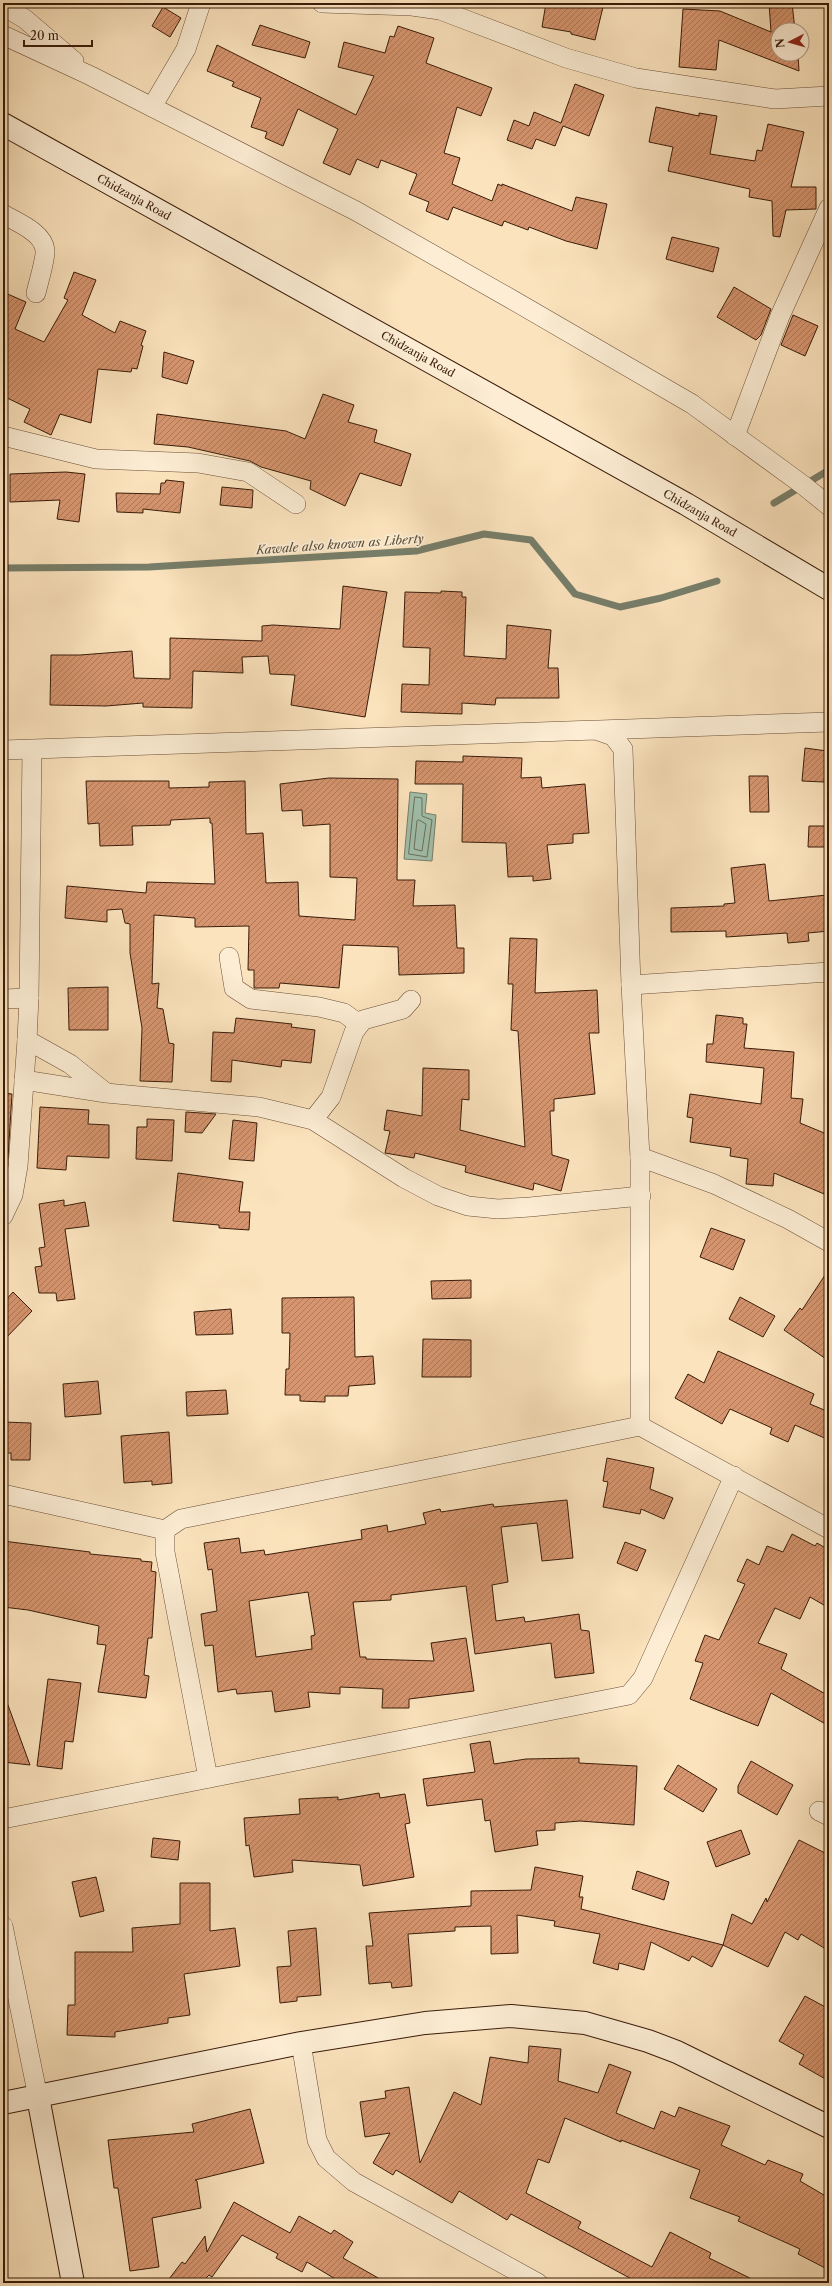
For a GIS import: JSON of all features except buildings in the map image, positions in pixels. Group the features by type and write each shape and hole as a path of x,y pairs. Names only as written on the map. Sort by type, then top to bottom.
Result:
{"street":[{"path":"152,107 186,49 201,3"},
{"path":"322,3 412,6 440,10 566,58 636,78 775,99 829,96"},
{"path":"3,6 25,19 91,76"},
{"path":"3,35 91,76 356,210 692,404 829,506"},
{"name":"Chidzanja Road","path":"3,124 679,500 829,589"},
{"path":"735,436 780,316 829,208"},
{"path":"3,214 30,230 39,238 45,250 36,293"},
{"path":"3,436 96,459 198,463 248,472 296,504"},
{"path":"3,750 829,722"},
{"path":"596,730 613,736 623,749 631,985 640,1157 640,1426"},
{"path":"3,1216 13,1194 18,1166 30,998 32,750"},
{"path":"229,957 234,988 251,999 319,1007 344,1013 359,1024"},
{"path":"631,985 829,972"},
{"path":"3,999 30,998"},
{"path":"313,1120 331,1097 354,1032 359,1024 363,1020 403,1009 411,1000"},
{"path":"27,1040 70,1064 106,1092"},
{"path":"24,1080 106,1092 259,1107 313,1120 404,1178 438,1196 468,1206 498,1209 640,1196"},
{"path":"640,1157 714,1184 788,1219 829,1242"},
{"path":"3,1494 166,1530 181,1519 640,1426 829,1529"},
{"path":"3,1819 629,1695 643,1678 734,1476"},
{"path":"166,1530 165,1552 208,1778"},
{"path":"3,1926 38,2096 73,2283"},
{"path":"3,2103 301,2043 425,2022 511,2016 585,2023 648,2041 677,2052 829,2127"},
{"path":"301,2043 316,2140 326,2158 354,2182 538,2283"}],"water":[{"path":"410,792 427,794 425,813 436,815 432,861 404,859"}],"waterway":[{"name":"Kawale also known as Liberty","path":"774,503 829,470"},
{"name":"Kawale also known as Liberty","path":"3,568 149,567 416,551 484,534 531,540 575,594 620,607 661,598 717,581"}]}
